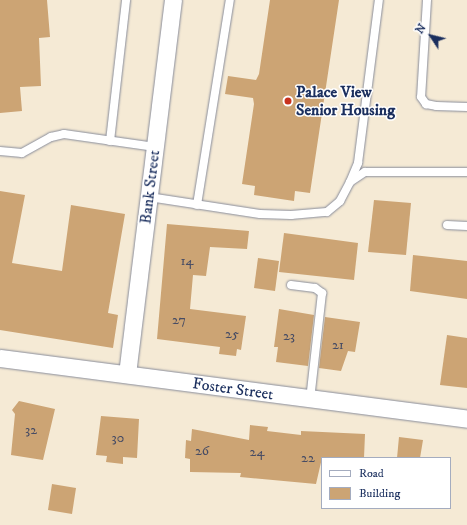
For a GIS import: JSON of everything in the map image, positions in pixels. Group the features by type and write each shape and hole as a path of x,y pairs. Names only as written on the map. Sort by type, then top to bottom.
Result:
{"street":[{"name":"Bank Street","path":"127,374 173,0"},
{"name":"Foster Street","path":"0,358 310,400 467,419"}],"lane":[{"path":"110,141 126,0"},
{"path":"197,205 230,0"},
{"path":"149,196 197,205 260,214 327,212 340,200 358,163 378,0"},
{"path":"427,0 421,97 426,104 467,108"},
{"path":"0,151 22,153 64,134 155,147"},
{"path":"350,182 365,172 375,171 467,172"},
{"path":"447,225 467,226"},
{"path":"291,285 315,288 322,293 310,400"}],"building":[{"path":"0,0 47,0 50,37 39,38 41,86 20,87 22,111 0,113"},
{"name":"Palace View Senior Housing","path":"270,0 339,0 310,193 295,191 294,201 254,195 255,186 242,184 254,104 253,98 225,94 228,76 256,80 259,74"},
{"path":"0,191 25,195 12,263 62,271 71,205 125,214 108,313 118,315 113,348 0,330"},
{"path":"374,200 411,203 406,255 368,252"},
{"path":"167,224 249,231 247,249 210,247 206,276 193,275 190,309 246,316 241,350 237,349 236,356 219,354 220,347 157,339"},
{"path":"284,233 358,243 354,280 279,272"},
{"path":"413,255 467,261 467,299 410,291"},
{"path":"258,258 279,261 275,291 254,288"},
{"path":"279,309 314,315 308,366 276,362 278,347 274,347"},
{"path":"325,317 360,322 355,352 348,351 341,371 319,368"},
{"path":"447,335 467,338 467,388 440,385"},
{"path":"19,401 55,409 43,460 11,455 15,414 12,410"},
{"path":"101,416 139,419 137,458 123,457 123,464 106,462 107,456 96,455"},
{"path":"250,425 268,427 267,431 301,435 301,431 365,434 364,457 321,457 316,484 240,477 241,473 190,472 190,459 185,458 186,440 191,441 192,429 249,440"},
{"path":"399,437 423,440 420,457 397,457"},
{"path":"52,484 76,488 72,514 48,510"}],"place":[{"name":"Palace View Senior Housing","path":"288,101"}]}
